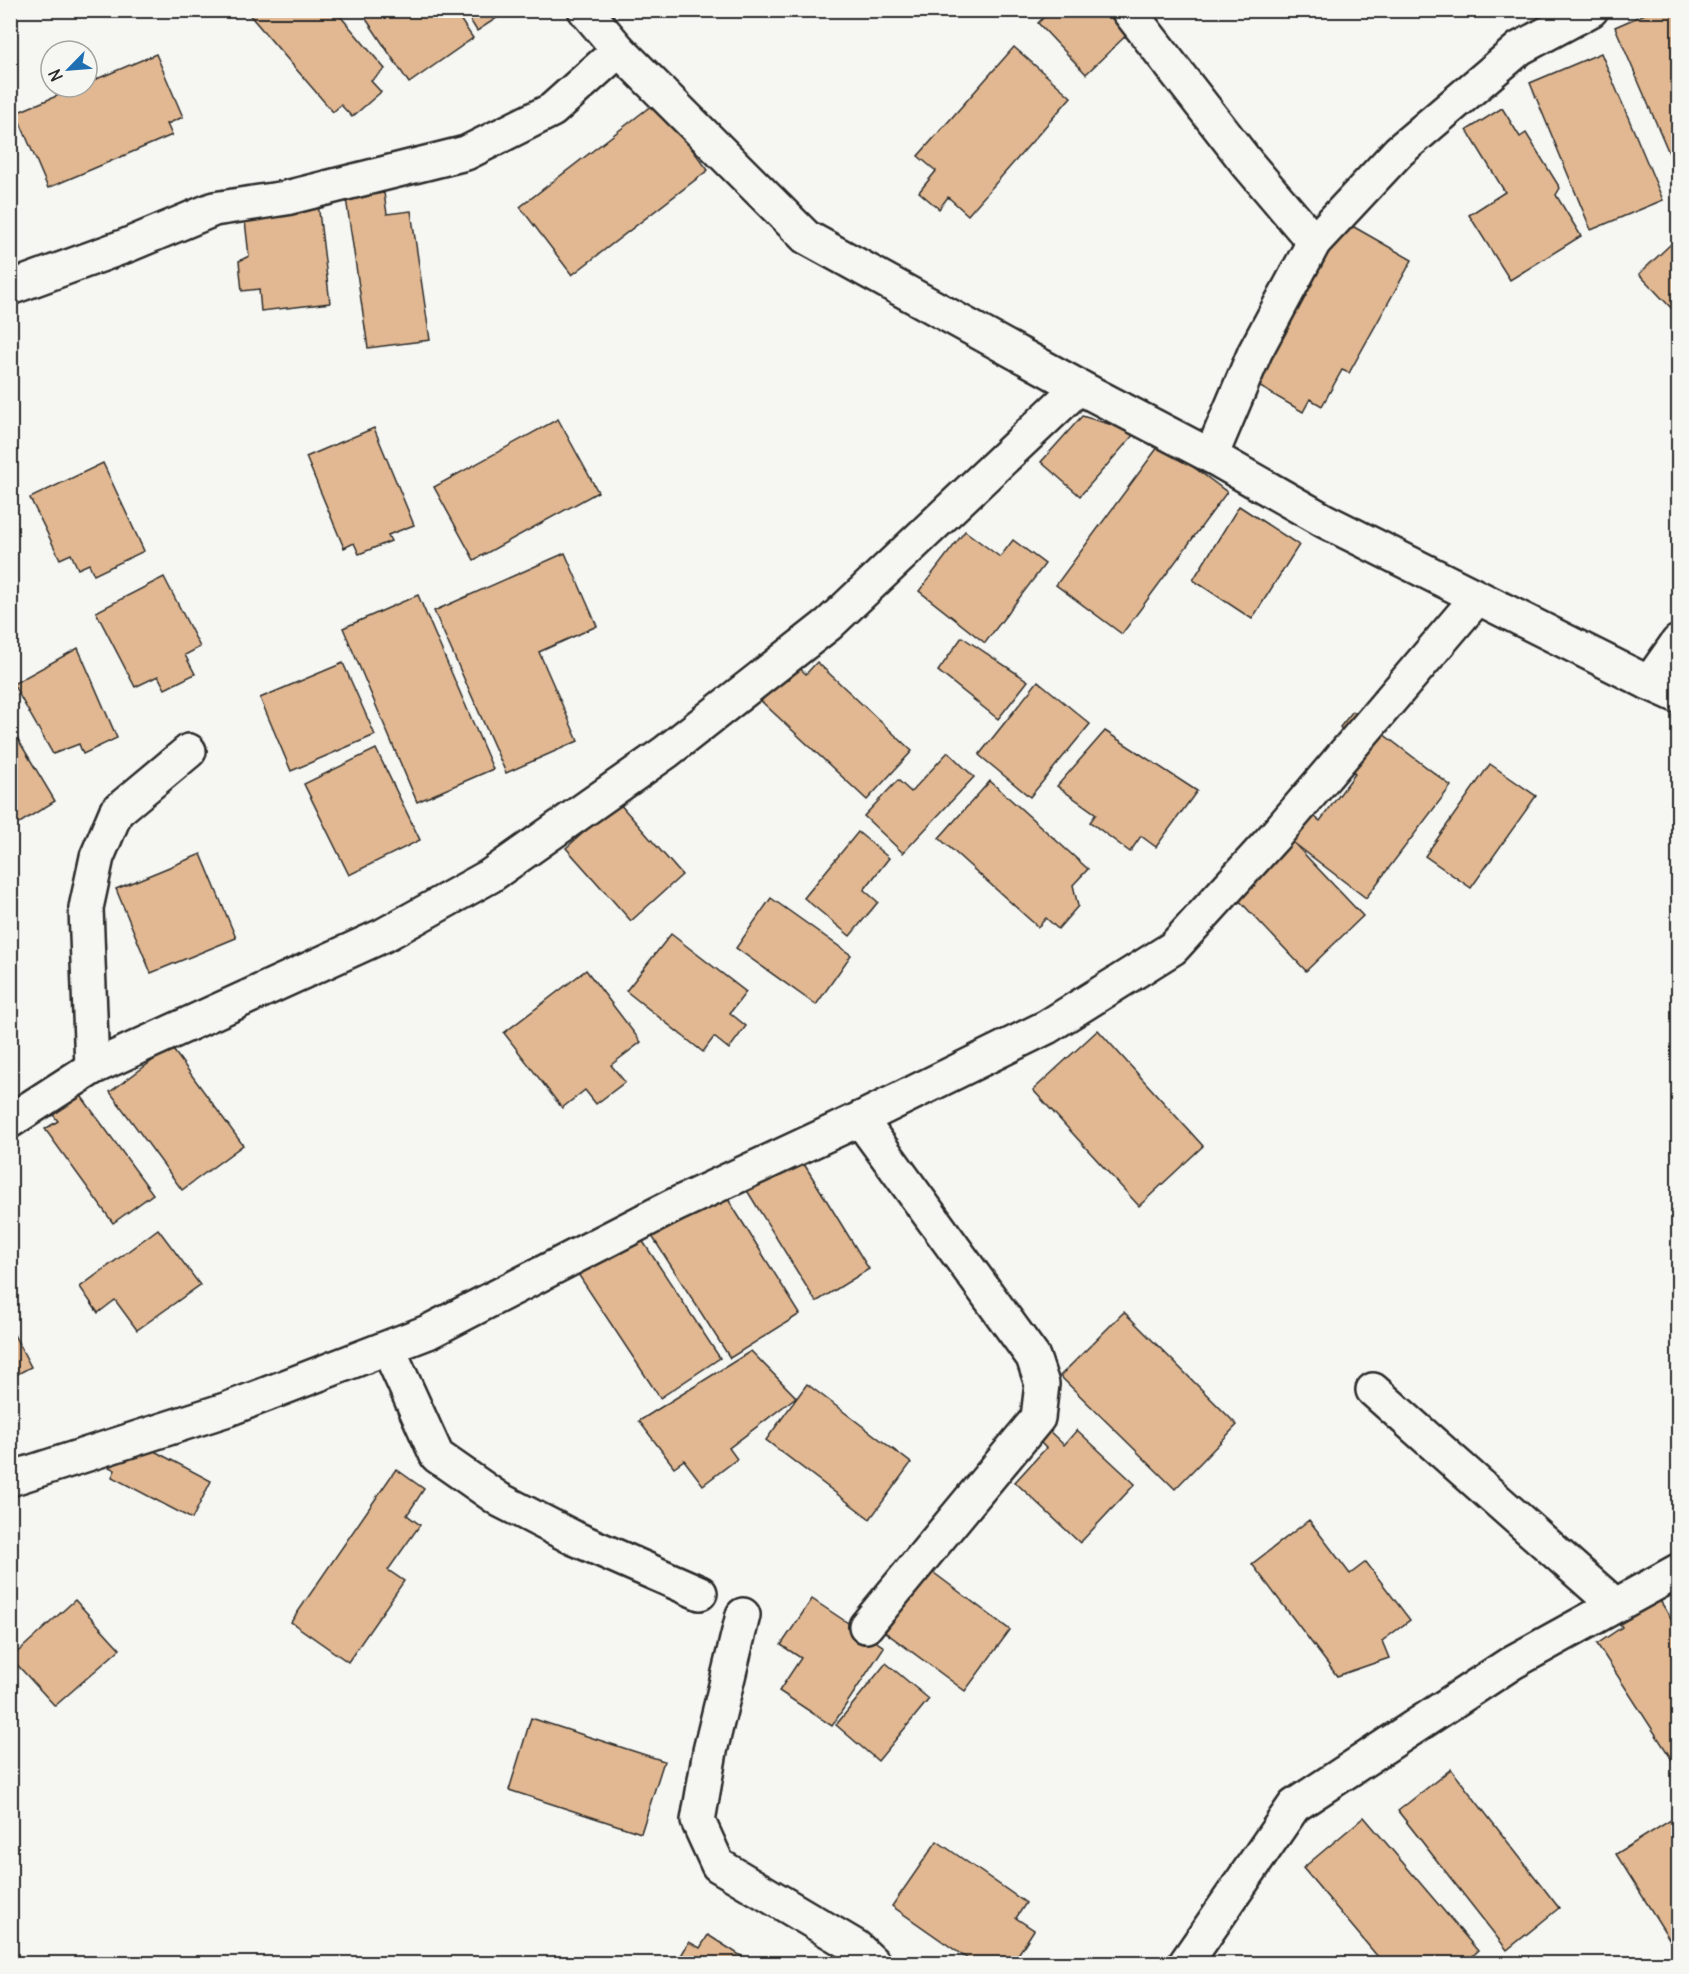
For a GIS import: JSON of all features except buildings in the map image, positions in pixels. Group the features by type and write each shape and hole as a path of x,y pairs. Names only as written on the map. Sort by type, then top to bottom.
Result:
{"street":[{"path":"585,10 618,50 806,237 1079,387 1211,456 1325,521 1664,689 1678,642"},
{"path":"1128,10 1247,163 1314,242"},
{"path":"1211,456 1255,352 1314,242 1399,151 1520,48 1591,10"},
{"path":"10,288 128,245 214,209 286,198 466,153 552,110 618,50"},
{"path":"10,1121 92,1068 384,935 490,876 666,752 829,624 1079,387"},
{"path":"10,1479 228,1409 428,1332 673,1206 860,1119 1047,1027 1173,948 1273,838 1477,598"},
{"path":"92,1068 86,908 97,857 116,812 189,751"},
{"path":"860,1119 1033,1357 1042,1384 1038,1418 866,1626"},
{"path":"388,1348 437,1456 500,1500 521,1511 574,1538 700,1593"},
{"path":"1373,1390 1615,1605"},
{"path":"1185,1964 1294,1806 1513,1662 1678,1571"},
{"path":"743,1615 710,1751 698,1821 718,1865 856,1947 874,1964"}]}
